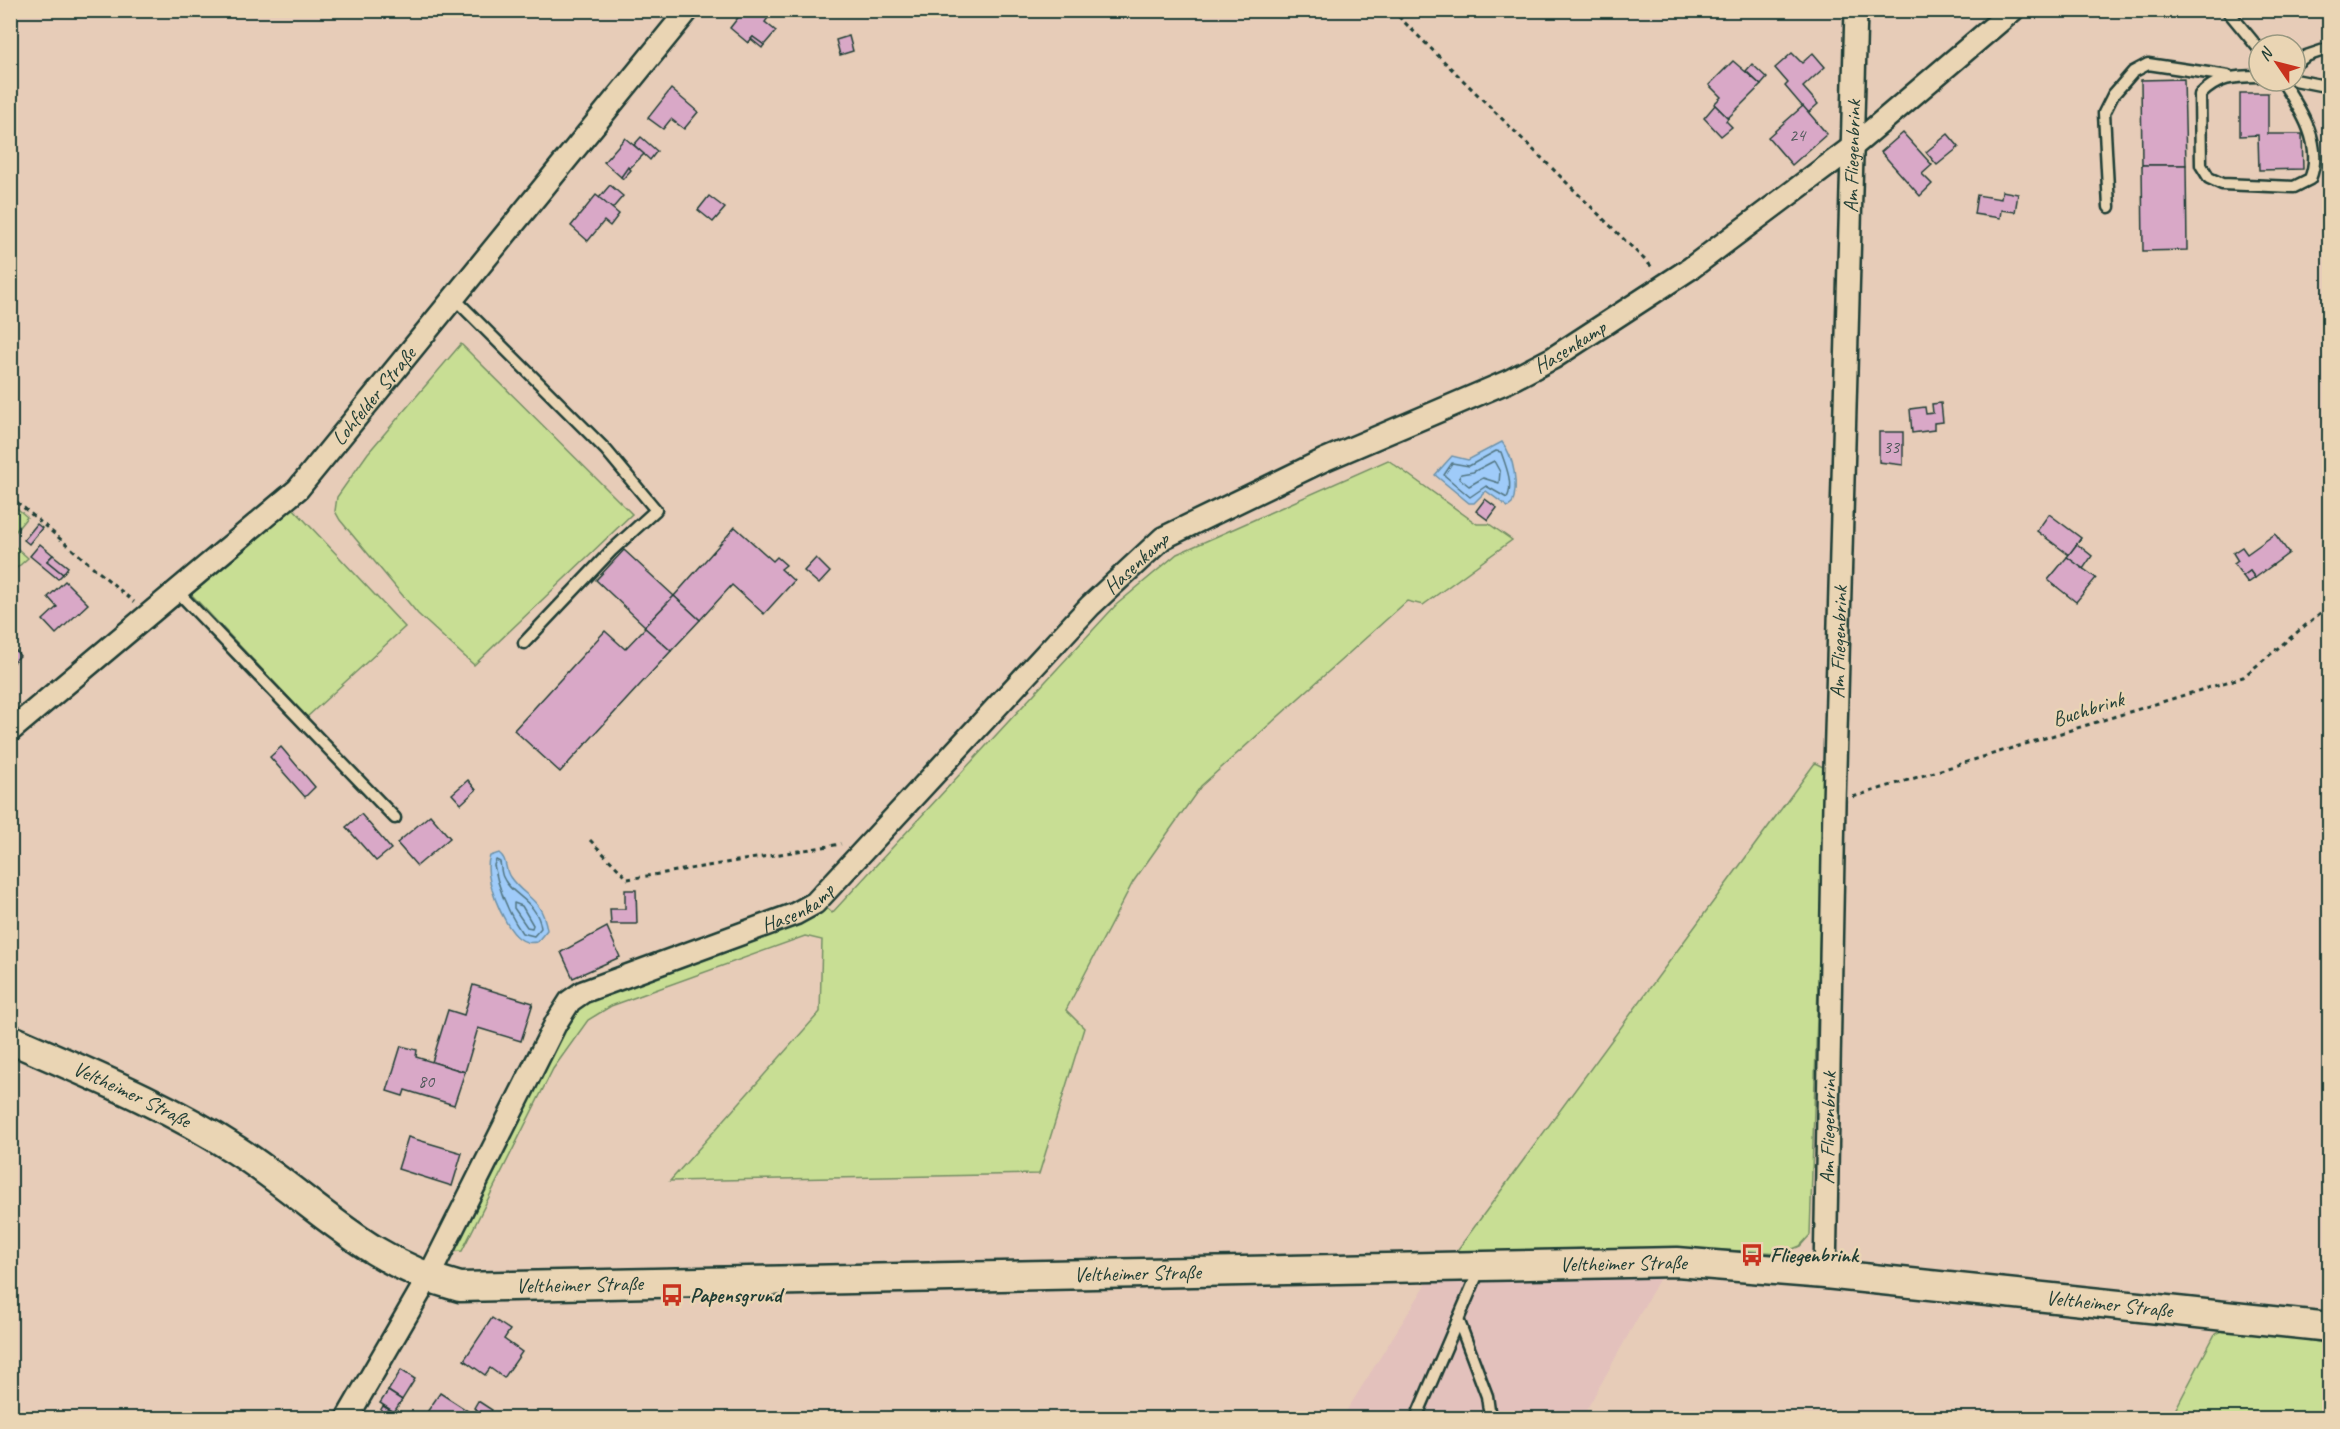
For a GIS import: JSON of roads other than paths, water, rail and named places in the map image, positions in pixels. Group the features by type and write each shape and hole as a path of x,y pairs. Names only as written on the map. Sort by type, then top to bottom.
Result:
{"main road":[{"name":"Veltheimer Straße","path":"10,1039 187,1120 238,1151 339,1227 388,1260 428,1278 460,1287 1677,1262 1825,1274 2330,1327"}],"street":[{"name":"Lohfelder Straße","path":"10,732 298,489 688,10"},
{"name":"Am Fliegenbrink","path":"1825,1274 1834,804 1856,10"},
{"name":"Hasenkamp","path":"428,1278 556,1023 570,1001 583,992 795,914 815,903 1090,606 1163,538 1324,460 1509,381 1553,358 1670,281 1851,148 2013,10"},
{"path":"347,1419 428,1278"}],"lane":[{"path":"2227,10 2247,34"},
{"path":"2307,56 2330,48"},
{"path":"2109,207 2104,113 2112,95 2133,72 2148,64 2247,76"},
{"path":"2234,76 2212,82 2200,94 2201,165 2209,178 2222,184 2294,186 2310,180 2316,166 2309,127 2289,93"},
{"path":"2307,84 2330,87"},
{"path":"453,297 606,450 656,510 611,551 524,643"},
{"path":"177,591 395,818"},
{"path":"1416,1419 1481,1265"},
{"path":"1458,1319 1488,1396 1490,1419"}],"water":[{"path":"1502,442 1510,455 1515,480 1514,497 1512,504 1508,507 1486,491 1474,503 1469,503 1435,475 1452,456 1468,460"},
{"path":"499,853 504,858 510,877 537,904 545,919 547,930 537,942 523,941 519,938 501,912 491,887 488,864 490,856"}],"place":[{"name":"Fliegenbrink","path":"1752,1255"},
{"name":"Papensgrund","path":"672,1295"}]}
